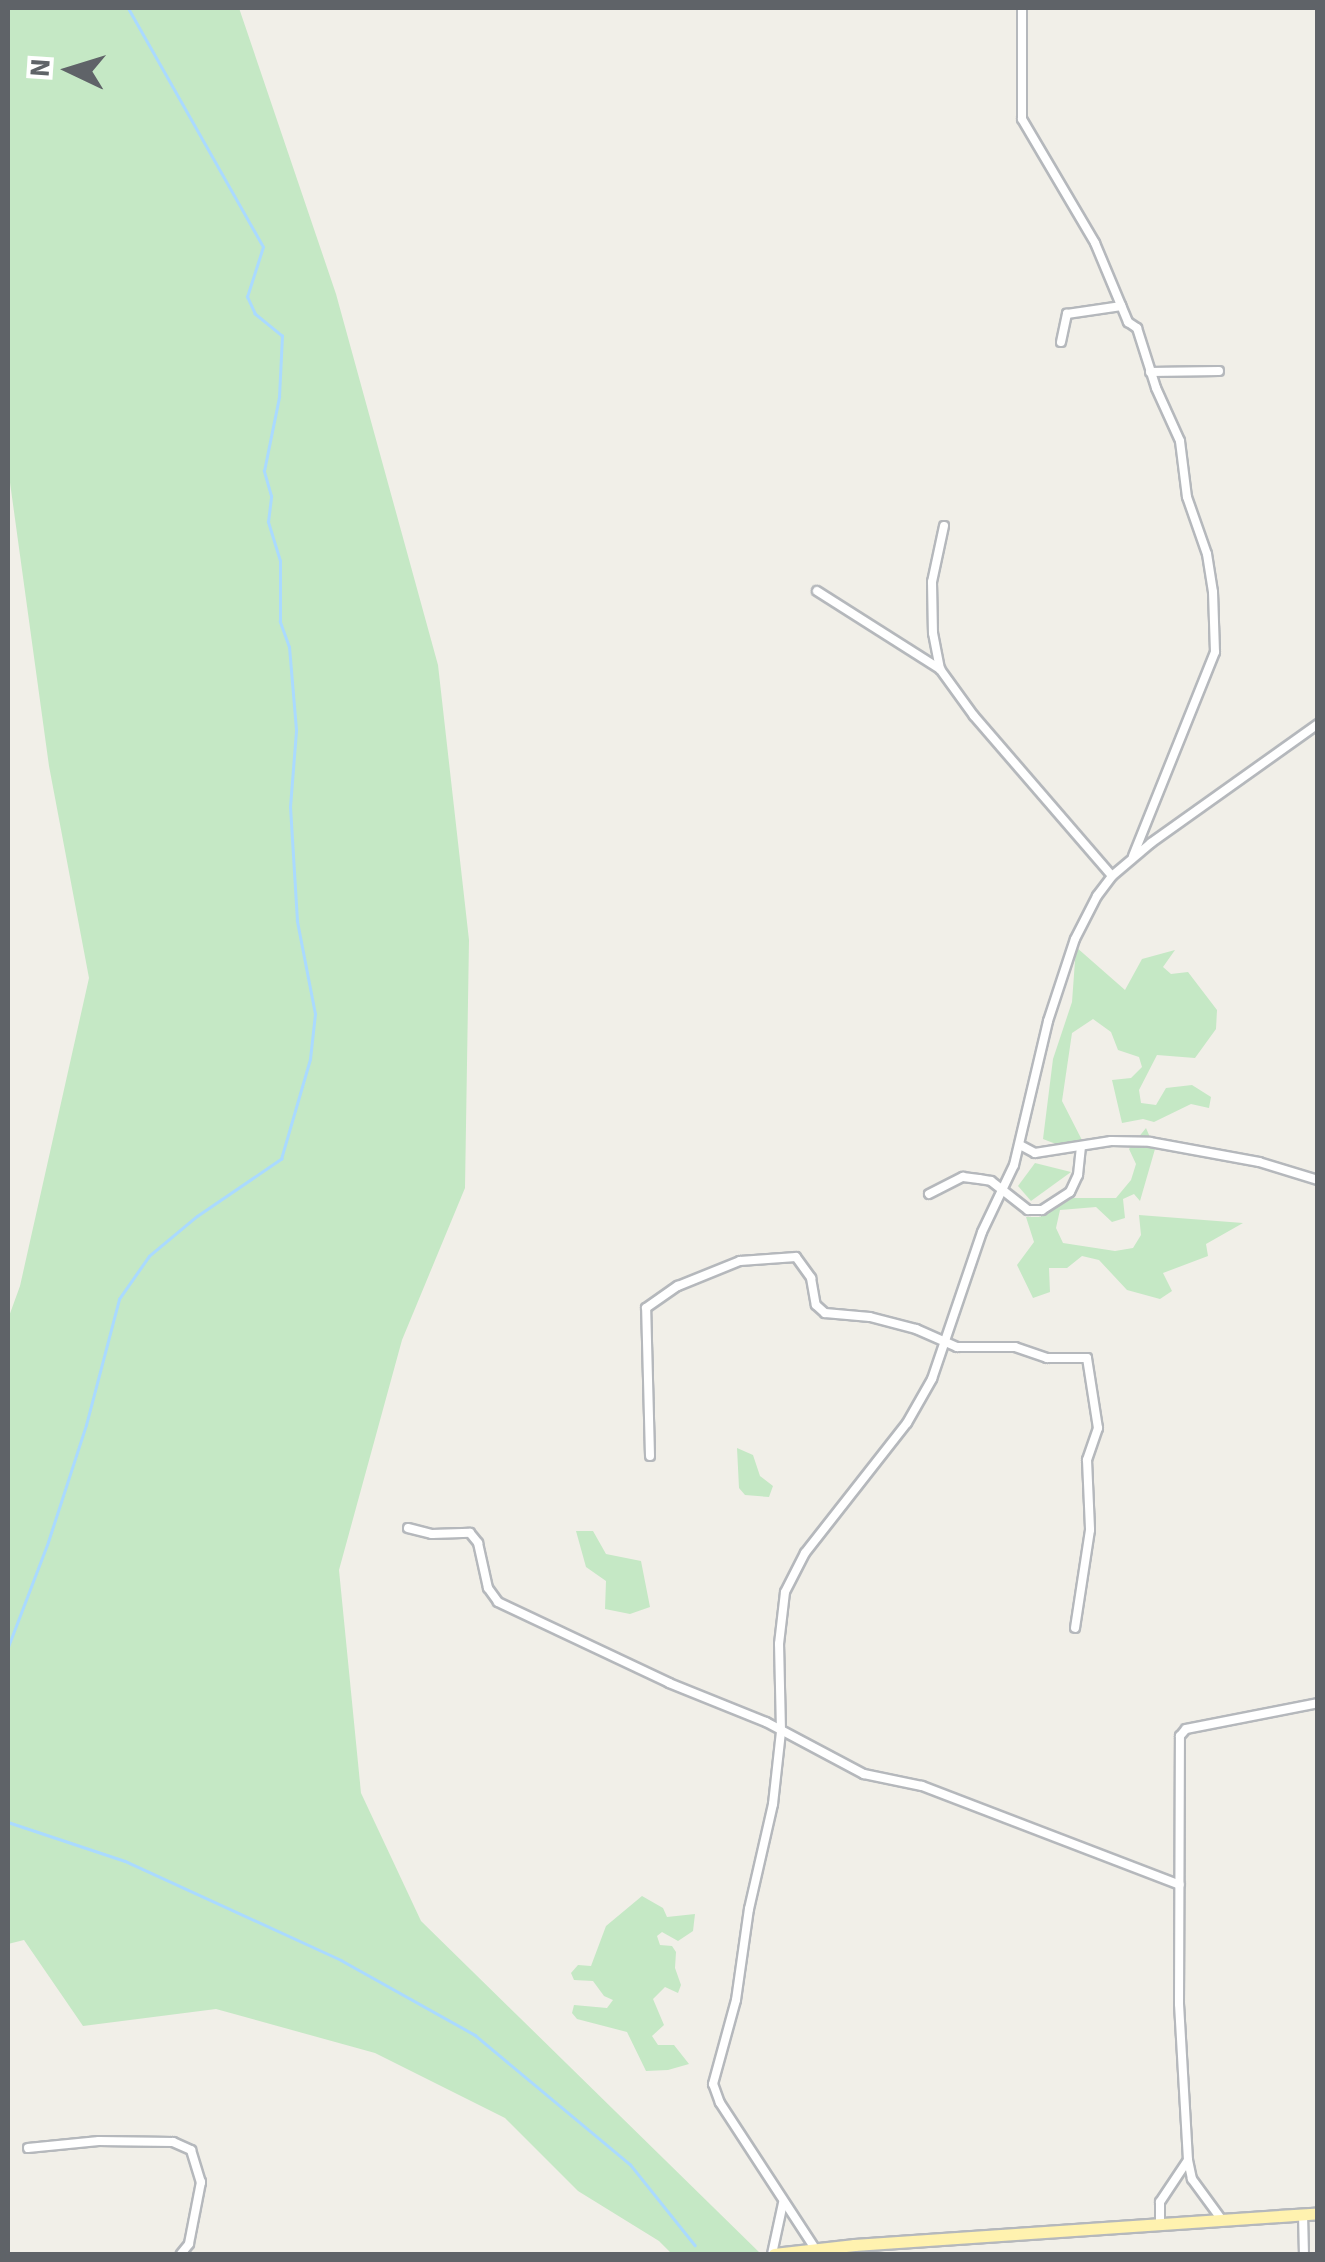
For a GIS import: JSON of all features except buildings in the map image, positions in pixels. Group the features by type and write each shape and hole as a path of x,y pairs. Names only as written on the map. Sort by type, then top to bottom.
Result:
{"main road":[{"path":"773,2254 1318,2213"}],"street":[{"path":"1022,8 1022,119 1095,243 1128,322 1137,328 1150,372 1180,441 1187,497 1207,554 1216,637 1201,692 1131,860"},
{"path":"1061,342 1068,314 1121,306"},
{"path":"1150,372 1219,371"},
{"path":"940,668 933,633 932,582 944,526"},
{"path":"817,590 940,668 974,716 1112,876"},
{"path":"816,2250 720,2104 713,2084 736,2000 749,1910 773,1804 781,1731 779,1644 785,1592 825,1526 907,1423 932,1379 982,1232 1004,1190 1020,1146 1048,1021 1074,939 1112,876 1318,724"},
{"path":"1020,1146 1035,1153 1111,1141 1150,1142 1259,1162 1318,1180"},
{"path":"929,1194 963,1177 991,1181 1028,1210 1057,1203 1070,1192 1078,1176 1081,1148"},
{"path":"650,1456 646,1308 678,1286 726,1264 796,1257 811,1278 818,1309 916,1328 943,1344 1015,1347 1055,1358 1086,1358 1098,1428 1088,1460 1090,1530 1075,1628"},
{"path":"408,1528 432,1534 470,1533 478,1543 488,1588 498,1602 781,1731 864,1774 922,1786 1180,1885"},
{"path":"1222,2220 1192,2179 1188,2160 1179,2004 1180,1736 1186,1729 1318,1703"},
{"path":"28,2148 99,2141 173,2142 191,2150 201,2182 189,2244 181,2254"},
{"path":"1160,2222 1160,2202 1188,2160"},
{"path":"773,2254 784,2203"},
{"path":"1303,2214 1304,2254"}],"green space":[{"path":"8,8 239,8 336,294 438,665 469,940 465,1188 402,1340 339,1570 361,1793 421,1921 761,2254 672,2254 659,2241 578,2191 505,2118 375,2053 216,2009 83,2026 24,1940 8,1944 8,1319 20,1286 89,978 49,766 8,468"},
{"path":"1076,947 1125,990 1142,959 1175,950 1163,967 1171,974 1188,972 1217,1010 1216,1029 1195,1058 1157,1055 1139,1090 1141,1103 1156,1105 1166,1088 1192,1085 1211,1097 1209,1108 1191,1104 1154,1122 1143,1119 1122,1123 1112,1080 1131,1078 1142,1067 1139,1057 1118,1050 1111,1032 1093,1019 1072,1033 1062,1101 1085,1146 1061,1146 1043,1139 1053,1059 1072,1002"},
{"path":"1146,1128 1155,1149 1140,1201 1134,1194 1123,1199 1125,1218 1112,1222 1096,1207 1060,1210 1056,1228 1063,1243 1115,1251 1133,1248 1141,1235 1139,1215 1243,1223 1206,1244 1208,1256 1163,1273 1172,1291 1160,1299 1127,1290 1099,1260 1082,1256 1067,1268 1049,1268 1050,1292 1033,1298 1017,1265 1034,1242 1026,1217 1040,1217 1065,1198 1116,1198 1131,1180 1136,1164 1129,1149"},
{"path":"1035,1163 1071,1172 1031,1201 1018,1186"},
{"path":"737,1448 753,1455 760,1476 773,1486 769,1497 745,1495 739,1488"},
{"path":"576,1531 593,1531 606,1554 641,1561 650,1607 630,1614 605,1609 606,1581 586,1567"},
{"path":"642,1896 663,1908 667,1917 695,1914 693,1931 678,1941 662,1932 657,1936 660,1945 672,1946 676,1952 675,1968 681,1985 678,1993 665,1987 653,1999 664,2025 652,2036 658,2045 674,2045 689,2064 668,2070 646,2071 627,2032 577,2019 572,2013 574,2005 607,2008 613,2000 604,1996 593,1981 574,1980 571,1973 578,1965 591,1966 606,1926"}],"waterway":[{"path":"8,1647 86,1425 119,1299 149,1256 197,1216 281,1159 310,1059 315,1014 297,921 290,807 296,730 289,647 280,622 280,561 268,522 271,496 264,471 279,397 282,336 255,314 247,297 263,247 128,8"},
{"path":"8,1822 125,1861 341,1960 475,2035 630,2164 695,2245"}]}
